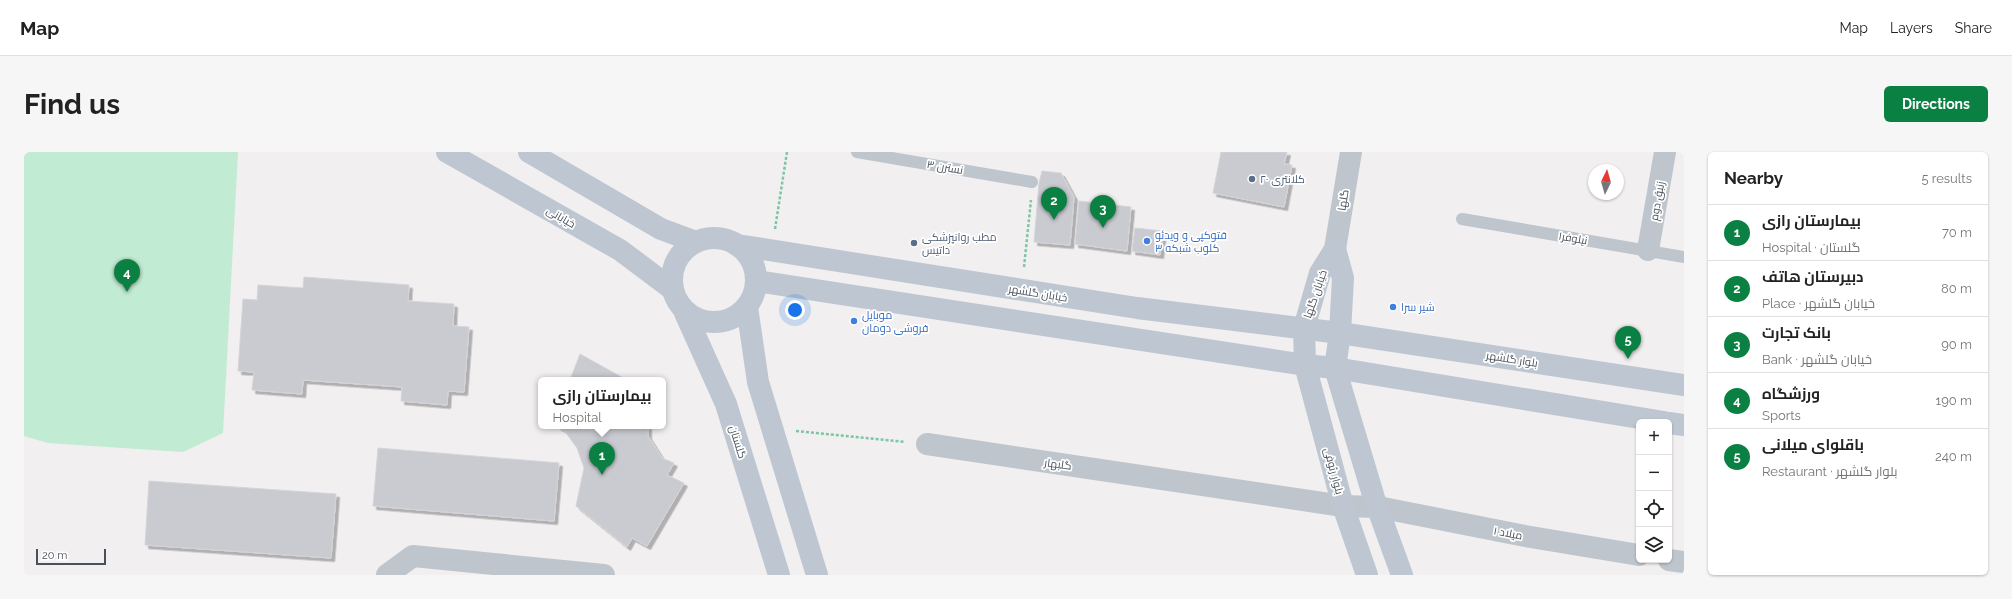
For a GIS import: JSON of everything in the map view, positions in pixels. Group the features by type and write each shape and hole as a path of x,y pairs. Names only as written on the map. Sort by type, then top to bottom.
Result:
{"main road":[{"name":"خیابانی","path":"447,152 620,250 672,289"},
{"path":"529,152 661,229 696,242"},
{"path":"710,238 724,240 737,245 747,255 754,267 756,281 754,295 747,307 737,316 724,322 710,323 697,320 686,312 672,289 671,274 676,261 684,250 696,242 710,238"},
{"name":"خیابان گلشهر","path":"737,245 1137,308 1340,333"},
{"name":"خیابان گلها","path":"1305,365 1304,328 1320,273 1335,249"},
{"name":"خیابان گلها","path":"1335,249 1342,278 1340,333 1335,368"},
{"path":"756,281 1305,365 1335,368 1646,419"},
{"path":"747,307 758,382 817,575"},
{"name":"گلستان","path":"686,312 726,404 779,575"},
{"name":"بلوار گلشهر","path":"1340,333 1684,385"},
{"name":"بلوار رئوفی","path":"1305,365 1343,506 1367,575"},
{"path":"1335,368 1378,507 1402,575"},
{"path":"1672,423 1684,425"}],"street":[{"name":"گلها","path":"1335,249 1351,152"},
{"name":"زنبق دوم","path":"1648,250 1665,152"},
{"name":"گلبهار","path":"927,444 1343,506 1378,507"},
{"name":"میلاد ۱","path":"1378,507 1525,536 1636,554"},
{"path":"387,575 413,556 604,575"},
{"path":"1672,560 1684,562"}],"lane":[{"name":"نسترن ٣","path":"857,152 1032,182"},
{"name":"نیلوفر۱","path":"1462,219 1684,257"}],"path":[{"path":"771,251 787,152"},
{"path":"1022,290 1032,182"},
{"path":"773,429 927,444"}],"green space":[{"path":"24,152 238,152 223,433 183,452 48,443 24,436"}],"building":[{"name":"کلانتری ۲۰","path":"1221,152 1287,152 1284,164 1292,165 1284,207 1213,193"},
{"path":"1042,171 1061,173 1074,197 1070,245 1034,242 1039,183"},
{"path":"1079,201 1131,207 1127,251 1075,244"},
{"name":"فتوکپی و ویدئو کلوب شبکه ۳","path":"1135,228 1163,231 1160,255 1132,251"},
{"path":"304,277 409,285 408,301 454,304 453,326 469,327 464,392 448,391 447,405 401,401 402,387 303,380 302,394 252,390 254,372 238,371 243,299 257,300 258,285 303,288"},
{"path":"580,354 622,377 571,377"},
{"path":"562,429 648,429 648,436 662,458 674,463 667,475 684,483 647,546 632,538 627,547 576,506 584,468 577,448"},
{"path":"378,448 559,463 554,521 373,506"},
{"path":"149,481 336,494 331,558 145,545"}],"place":[{"name":"کلانتری ۲۰","path":"1252,179"},
{"name":"دبیرستان هاتف","path":"1054,220"},
{"name":"بانک تجارت","path":"1103,228"},
{"name":"فتوکپی و ویدئو کلوب شبکه ۳","path":"1147,241"},
{"name":"مطب روانپزشکی داتیس","path":"914,243"},
{"name":"ورزشگاه","path":"127,292"},
{"name":"شیر سرا","path":"1393,307"},
{"name":"موبایل فروشی دومان","path":"854,321"},
{"name":"باقلوای میلانی","path":"1628,359"},
{"name":"بیمارستان رازی","path":"602,475"}]}
